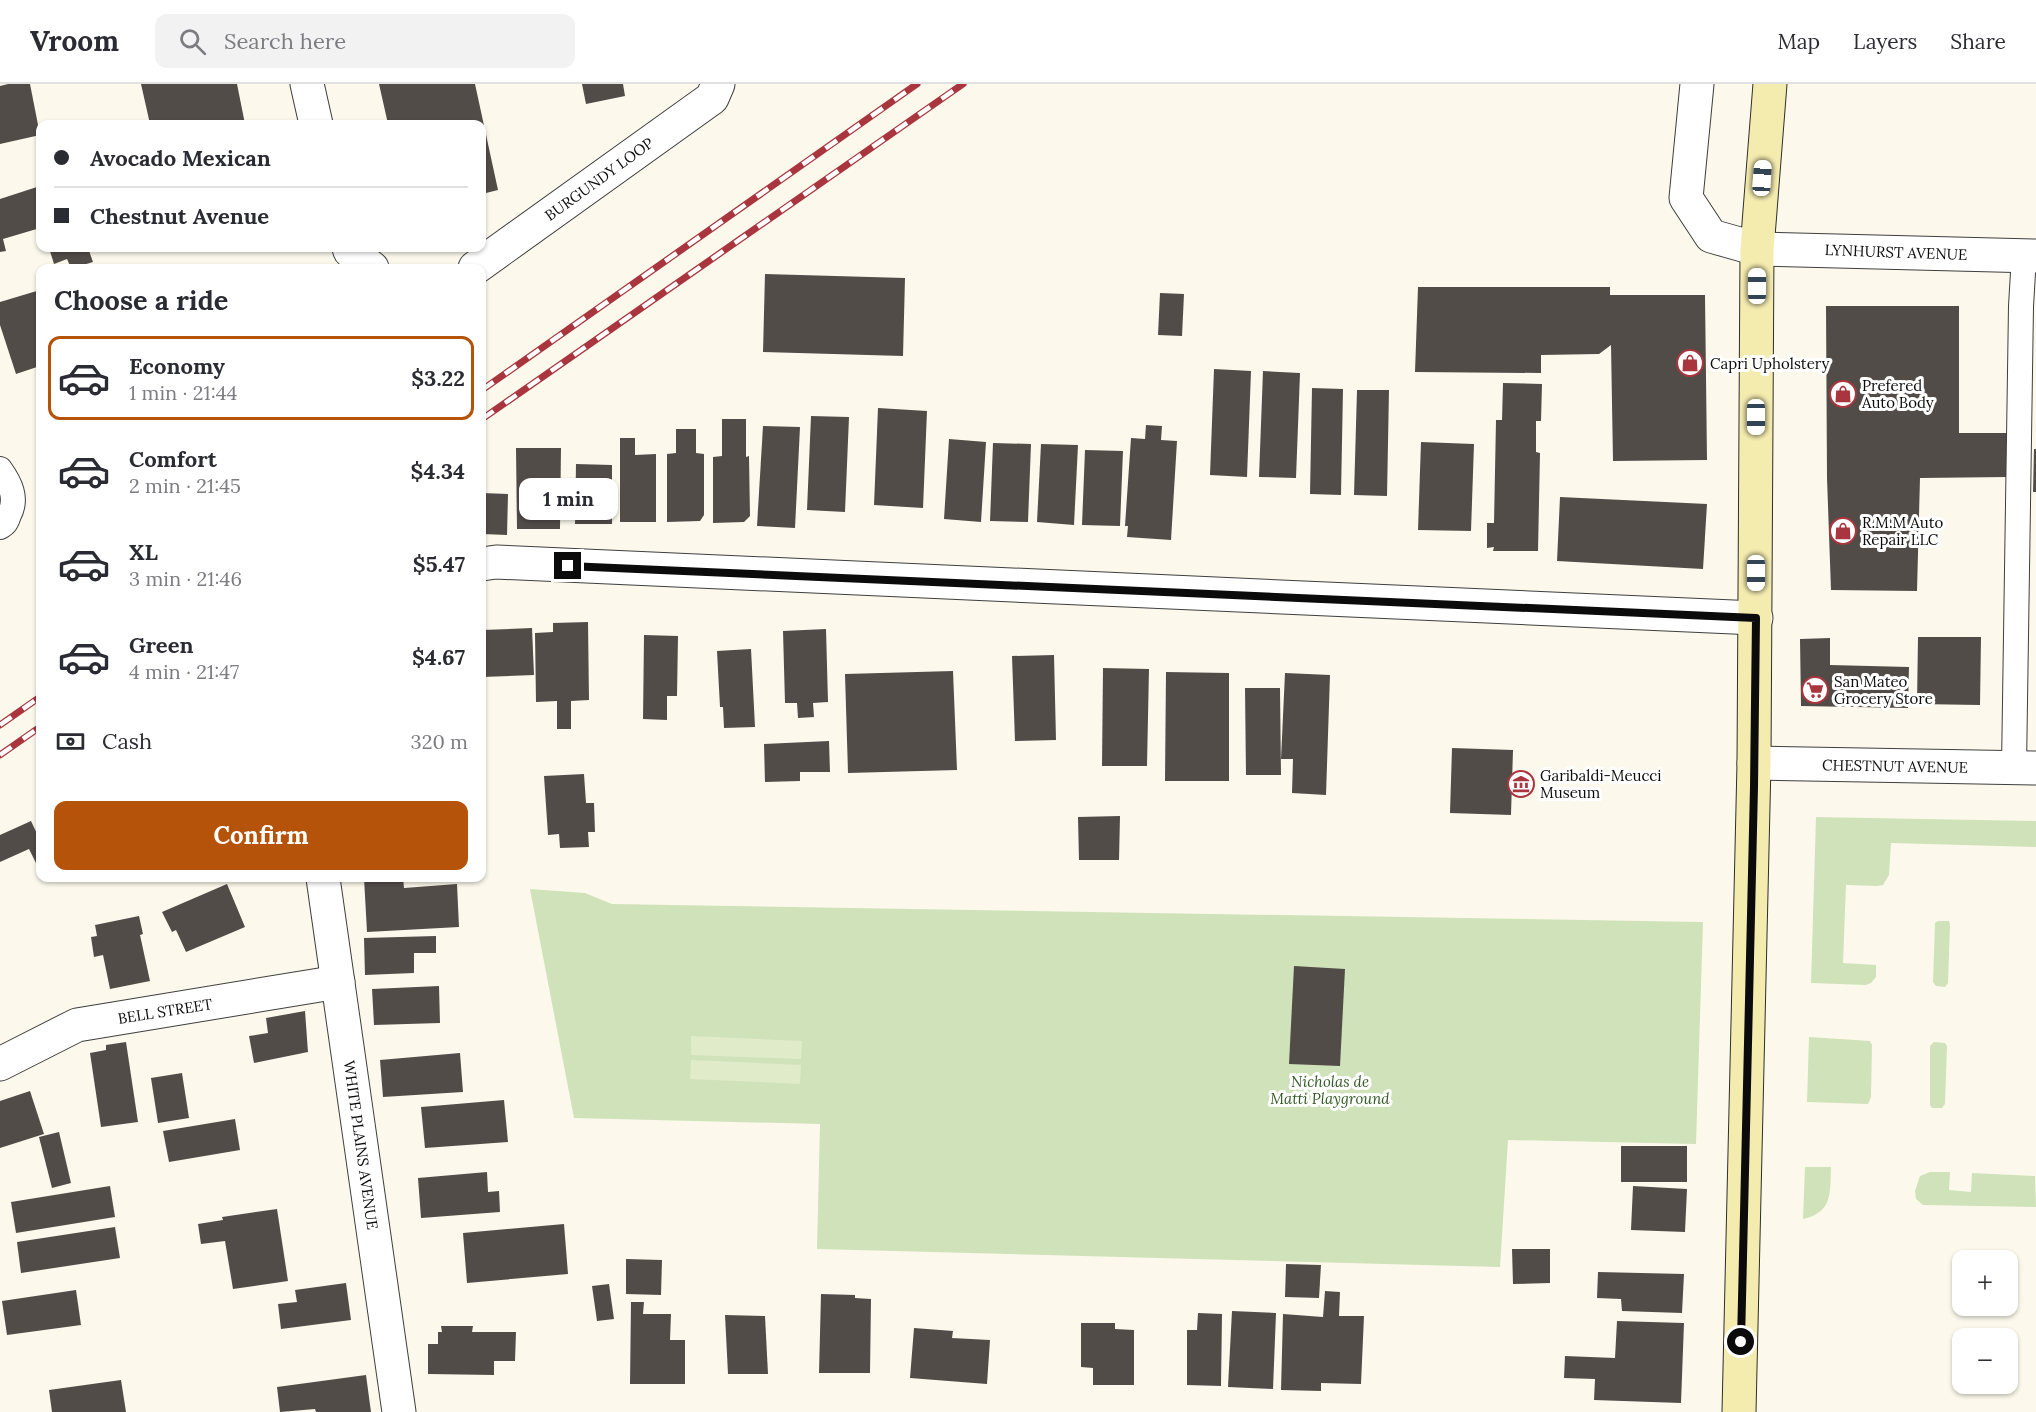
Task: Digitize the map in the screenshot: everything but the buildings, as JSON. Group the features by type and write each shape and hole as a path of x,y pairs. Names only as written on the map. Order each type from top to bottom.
{"street":[{"path":"307,84 315,120"},
{"name":"BURGUNDY LOOP","path":"481,264 712,98 718,84"},
{"name":"LYNHURST AVENUE","path":"1697,84 1686,198 1711,236 1756,249 2030,256"},
{"path":"1739,1412 1754,763 1756,249 1770,84"},
{"path":"351,252 367,264"},
{"path":"486,563 496,562 1756,618"},
{"name":"CHESTNUT AVENUE","path":"1754,763 2025,768"},
{"name":"WHITE PLAINS AVENUE","path":"324,882 399,1412"},
{"name":"BELL STREET","path":"0,1064 77,1025 338,982"}],"lane":[{"path":"2025,768 2021,306 2030,256"},
{"path":"0,468 10,484 14,497 12,510 5,524 0,526"}],"green space":[{"path":"1816,817 2036,821 2036,847 1891,843 1889,875 1883,885 1846,885 1843,963 1876,965 1876,977 1866,985 1811,983"},
{"name":"Nicholas de Matti Playground","path":"530,889 585,893 612,904 1703,922 1696,1144 1508,1140 1500,1267 817,1249 820,1124 574,1118"},
{"path":"1949,921 1950,925 1948,983 1945,987 1936,986 1933,982 1935,923"},
{"path":"691,1036 802,1041 801,1059 691,1055"},
{"path":"1809,1037 1870,1041 1872,1045 1871,1097 1868,1104 1807,1102"},
{"path":"1934,1042 1945,1043 1947,1046 1945,1104 1942,1108 1932,1108 1930,1105 1930,1046"},
{"path":"691,1060 801,1065 800,1084 690,1079"},
{"path":"1805,1167 1831,1167 1830,1193 1825,1207 1813,1216 1803,1219"},
{"path":"1930,1172 1950,1172 1949,1190 1971,1192 1972,1173 2035,1176 2036,1207 1923,1205 1916,1199 1915,1191 1920,1176"}],"railway":[{"path":"486,387 917,84"},
{"path":"486,416 963,84"},
{"path":"0,725 36,700"},
{"path":"0,755 36,730"}],"place":[{"name":"Capri Upholstery","path":"1690,363"},
{"name":"Prefered Auto Body","path":"1843,394"},
{"name":"R.M.M Auto Repair LLC","path":"1843,531"},
{"name":"San Mateo Grocery Store","path":"1815,690"},
{"name":"Garibaldi-Meucci Museum","path":"1521,784"}],"route":[{"path":"568,566 1756,618 1741,1342"}]}
